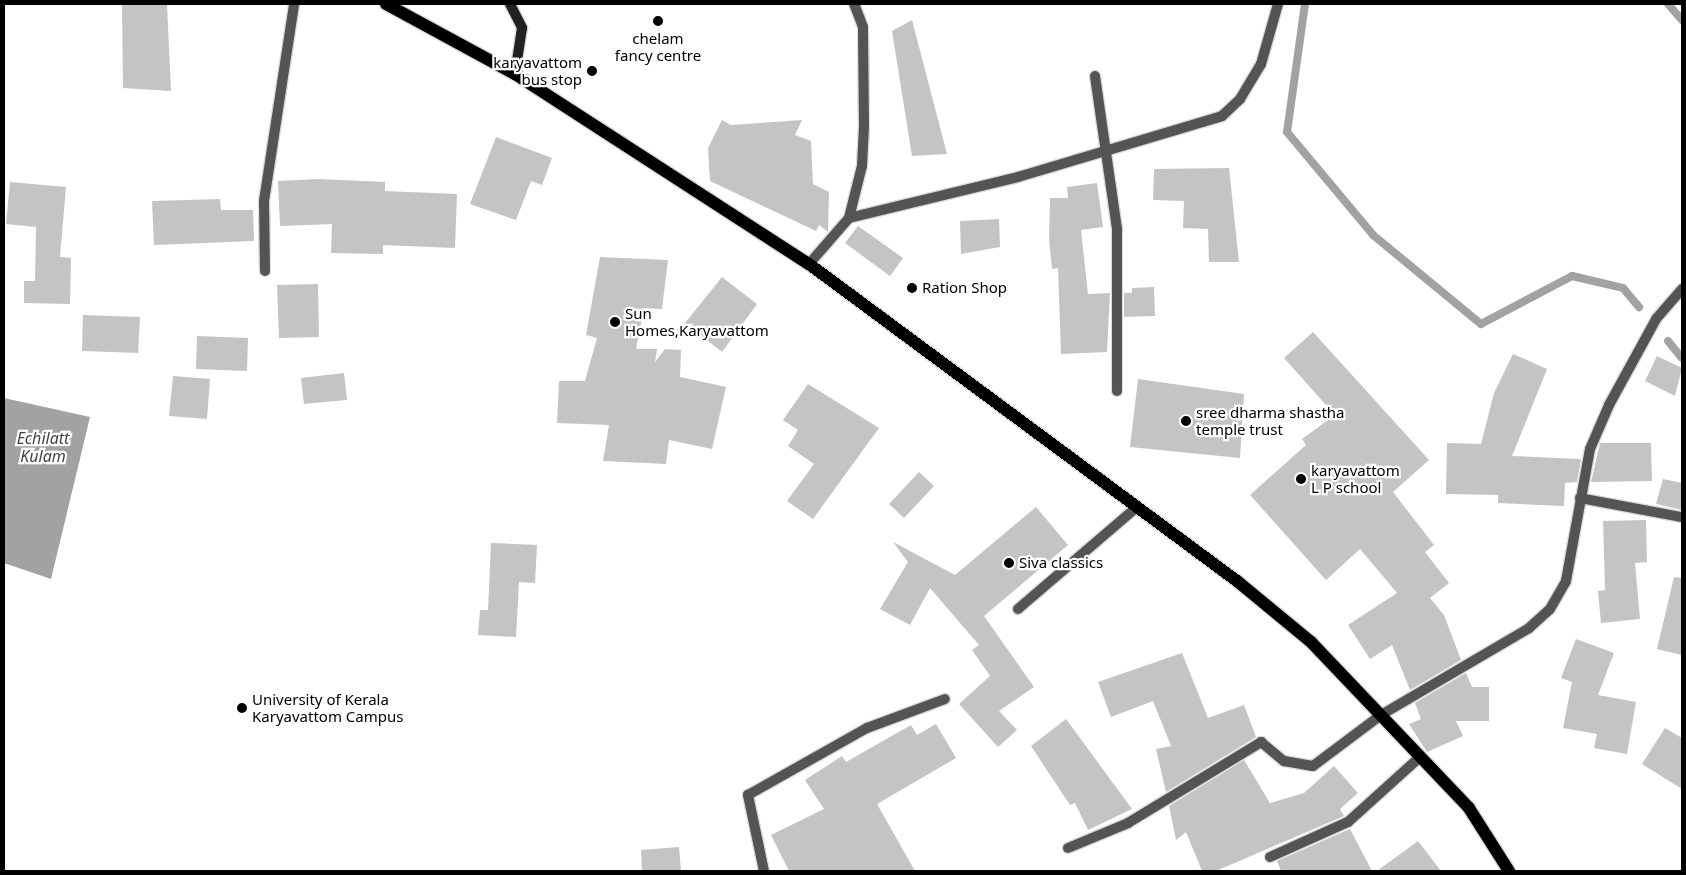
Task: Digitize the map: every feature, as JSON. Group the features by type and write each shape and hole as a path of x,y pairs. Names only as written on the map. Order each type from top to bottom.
{"main road":[{"path":"386,4 515,74 808,264 1137,507 1311,642 1470,808 1509,871"},
{"path":"510,4 522,28 515,74"}],"street":[{"path":"265,271 264,201 294,4"},
{"path":"808,264 849,218 862,166 864,126 863,27 854,4"},
{"path":"849,218 1109,150 1222,116 1240,99 1260,64 1278,4"},
{"path":"1095,76 1109,150 1117,229 1117,391"},
{"path":"1068,848 1128,823 1261,742 1284,761 1313,766 1381,715 1529,628 1550,609 1566,581 1590,450 1609,405 1656,319 1682,288"},
{"path":"1580,498 1682,517"},
{"path":"1018,609 1137,507"},
{"path":"764,871 748,795 866,728 945,699"},
{"path":"1270,857 1348,822 1420,757"}],"water":[{"name":"Echilatt Kulam","path":"4,398 90,417 51,579 4,563"}],"building":[{"path":"122,4 167,4 171,91 123,88"},
{"path":"912,20 947,154 912,156 892,31"},
{"path":"722,120 731,125 802,120 795,135 811,141 813,184 829,192 828,232 819,225 816,231 710,181 708,148"},
{"path":"496,137 552,158 542,185 531,181 516,220 470,204"},
{"path":"1229,168 1239,262 1209,262 1208,229 1183,228 1184,201 1153,200 1154,169"},
{"path":"318,179 385,182 385,191 457,194 455,248 383,245 383,254 331,253 332,224 280,226 278,181"},
{"path":"10,182 66,187 60,257 71,258 70,304 24,303 24,281 35,281 36,227 6,224"},
{"path":"1097,183 1103,227 1081,230 1088,294 1110,293 1107,352 1061,354 1058,268 1052,269 1049,239 1050,198 1068,198 1067,187"},
{"path":"220,199 221,210 253,210 254,241 154,245 152,201"},
{"path":"999,219 1000,247 961,254 960,221"},
{"path":"858,226 903,258 890,276 845,243"},
{"path":"600,257 668,260 662,309 644,308 636,349 657,349 655,362 665,349 681,350 680,377 726,387 712,449 669,440 666,464 603,461 609,425 557,423 559,381 585,381 597,338 586,335"},
{"path":"722,277 757,304 722,352 685,323"},
{"path":"318,284 319,337 279,338 277,285"},
{"path":"1154,287 1155,316 1124,317 1124,293 1132,293 1132,288"},
{"path":"83,315 140,317 138,353 82,351"},
{"path":"1313,332 1429,460 1393,492 1434,545 1425,552 1449,583 1430,598 1444,615 1461,660 1410,690 1392,645 1370,659 1348,625 1397,593 1360,549 1326,580 1250,495 1306,445 1302,439 1335,415 1284,358"},
{"path":"197,336 248,338 247,371 196,369"},
{"path":"1513,354 1547,369 1512,456 1581,459 1577,482 1565,483 1564,506 1498,503 1498,495 1446,494 1447,443 1481,444 1494,393"},
{"path":"1657,356 1682,368 1675,396 1645,381"},
{"path":"344,373 347,400 304,404 301,378"},
{"path":"173,376 210,379 207,419 169,416"},
{"path":"1138,379 1244,394 1240,458 1130,447"},
{"path":"808,384 879,428 813,519 787,501 814,464 788,446 798,430 783,420"},
{"path":"1600,443 1651,443 1652,481 1591,482"},
{"path":"919,472 934,486 904,518 889,504"},
{"path":"1663,479 1682,483 1682,510 1656,504"},
{"path":"1036,507 1068,545 984,616 1034,687 999,711 1017,730 998,747 959,704 990,676 972,650 979,645 930,588 910,625 880,609 908,562 893,542 955,575"},
{"path":"1646,520 1647,562 1635,563 1640,619 1601,623 1598,591 1605,590 1603,521"},
{"path":"491,543 537,545 535,583 519,582 516,637 478,635 480,610 488,610"},
{"path":"1674,577 1682,578 1682,655 1657,649"},
{"path":"1576,639 1614,653 1598,695 1636,702 1627,754 1594,748 1597,734 1563,728 1572,682 1561,678"},
{"path":"1182,653 1208,718 1244,705 1256,737 1166,792 1156,749 1171,746 1153,701 1111,717 1098,682"},
{"path":"1466,673 1472,687 1489,687 1489,721 1456,721 1463,736 1427,752 1409,724 1421,719 1415,703"},
{"path":"1066,719 1132,809 1088,830 1075,803 1070,805 1031,746"},
{"path":"936,724 956,758 877,804 915,871 789,871 771,835 824,809 805,780 842,756 846,762 911,725 917,735"},
{"path":"1665,728 1682,738 1682,789 1642,764"},
{"path":"1244,760 1270,803 1304,793 1334,766 1358,793 1340,809 1344,816 1216,871 1202,871 1186,832 1176,840 1169,806"},
{"path":"1350,829 1372,871 1281,871 1277,861"},
{"path":"1418,841 1441,871 1377,871"},
{"path":"679,847 681,871 642,871 641,850"}],"waterway":[{"path":"1305,4 1287,132 1373,235 1481,324 1572,276 1623,288 1639,307"},
{"path":"1668,4 1682,20"},
{"path":"1668,341 1682,358"}],"place":[{"name":"chelam fancy centre","path":"658,21"},
{"name":"karyavattom bus stop","path":"592,71"},
{"name":"Ration Shop","path":"912,288"},
{"name":"Sun Homes,Karyavattom","path":"615,322"},
{"name":"sree dharma shastha temple trust","path":"1186,421"},
{"name":"karyavattom L P school","path":"1301,479"},
{"name":"Siva classics","path":"1009,563"},
{"name":"University of Kerala Karyavattom Campus","path":"242,708"}]}
